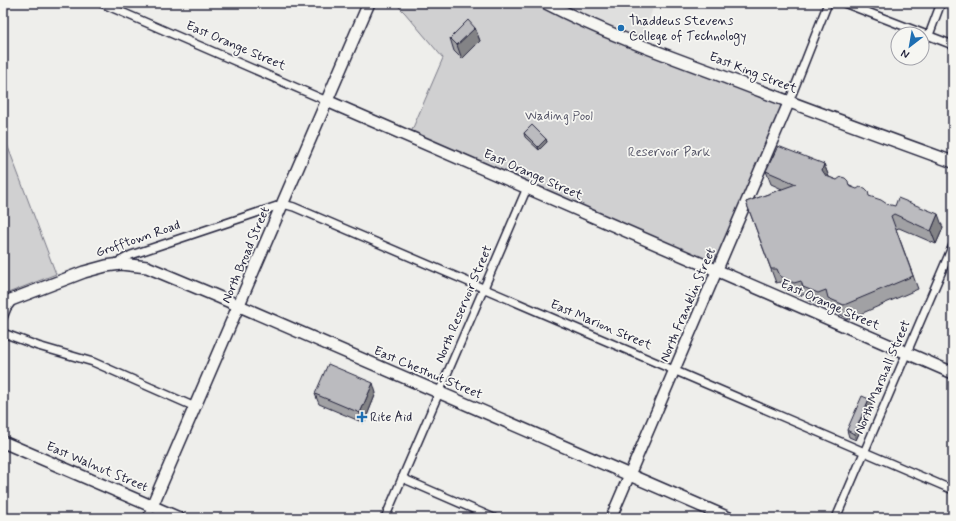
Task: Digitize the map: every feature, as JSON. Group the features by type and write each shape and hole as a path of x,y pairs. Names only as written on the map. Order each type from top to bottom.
{"main road":[{"name":"North Broad Street","path":"152,506 369,3"},
{"name":"East King Street","path":"546,3 611,34 789,102 953,162"},
{"name":"East Orange Street","path":"327,101 953,373"},
{"name":"North Franklin Street","path":"610,518 789,102"},
{"name":"Grofftown Road","path":"3,303 84,272 113,264"},
{"name":"East Chestnut Street","path":"113,264 129,264 147,267 729,518"},
{"name":"East Walnut Street","path":"3,442 179,518"}],"street":[{"name":"East Orange Street","path":"101,3 327,101"},
{"path":"789,102 828,3"},
{"path":"844,3 905,26"},
{"path":"930,32 941,3"},
{"path":"930,35 953,45"},
{"name":"North Reservoir Street","path":"385,518 527,188"},
{"name":"Grofftown Road","path":"113,264 131,255 283,204"},
{"name":"East Marion Street","path":"283,204 298,208 953,490"},
{"name":"North Marshall Street","path":"836,518 907,353 951,256 953,245"},
{"path":"3,318 7,308 16,297"},
{"path":"3,333 38,346 93,362 195,407"},
{"path":"402,478 494,518"},
{"name":"North Broad Street","path":"147,518 152,506"}],"shaded area":[{"name":"Thaddeus Stevens College of Technology","path":"546,3 655,3 639,45"}],"green space":[{"name":"Reservoir Park","path":"395,3 546,3 789,102 717,271 409,137 443,58"},
{"path":"3,134 56,274 3,295"}],"building":[{"path":"468,20 475,28 457,45 450,38"},
{"path":"532,125 546,139 538,147 524,133"},
{"path":"778,146 824,164 822,170 826,176 837,180 841,177 845,178 848,181 849,186 857,189 860,187 865,188 868,191 869,196 881,200 887,204 895,206 898,198 938,214 931,231 894,214 891,216 913,276 844,305 828,298 826,290 818,293 803,287 801,281 794,283 780,276 777,269 771,269 746,202 796,184 766,171"},
{"name":"Rite Aid","path":"328,364 373,383 360,413 315,394"},
{"path":"862,396 869,399 854,434 847,430"}],"place":[{"name":"Thaddeus Stevens College of Technology","path":"621,28"},
{"name":"Rite Aid","path":"362,417"}],"park label":[{"name":"Wading Pool","path":"559,116"}]}
